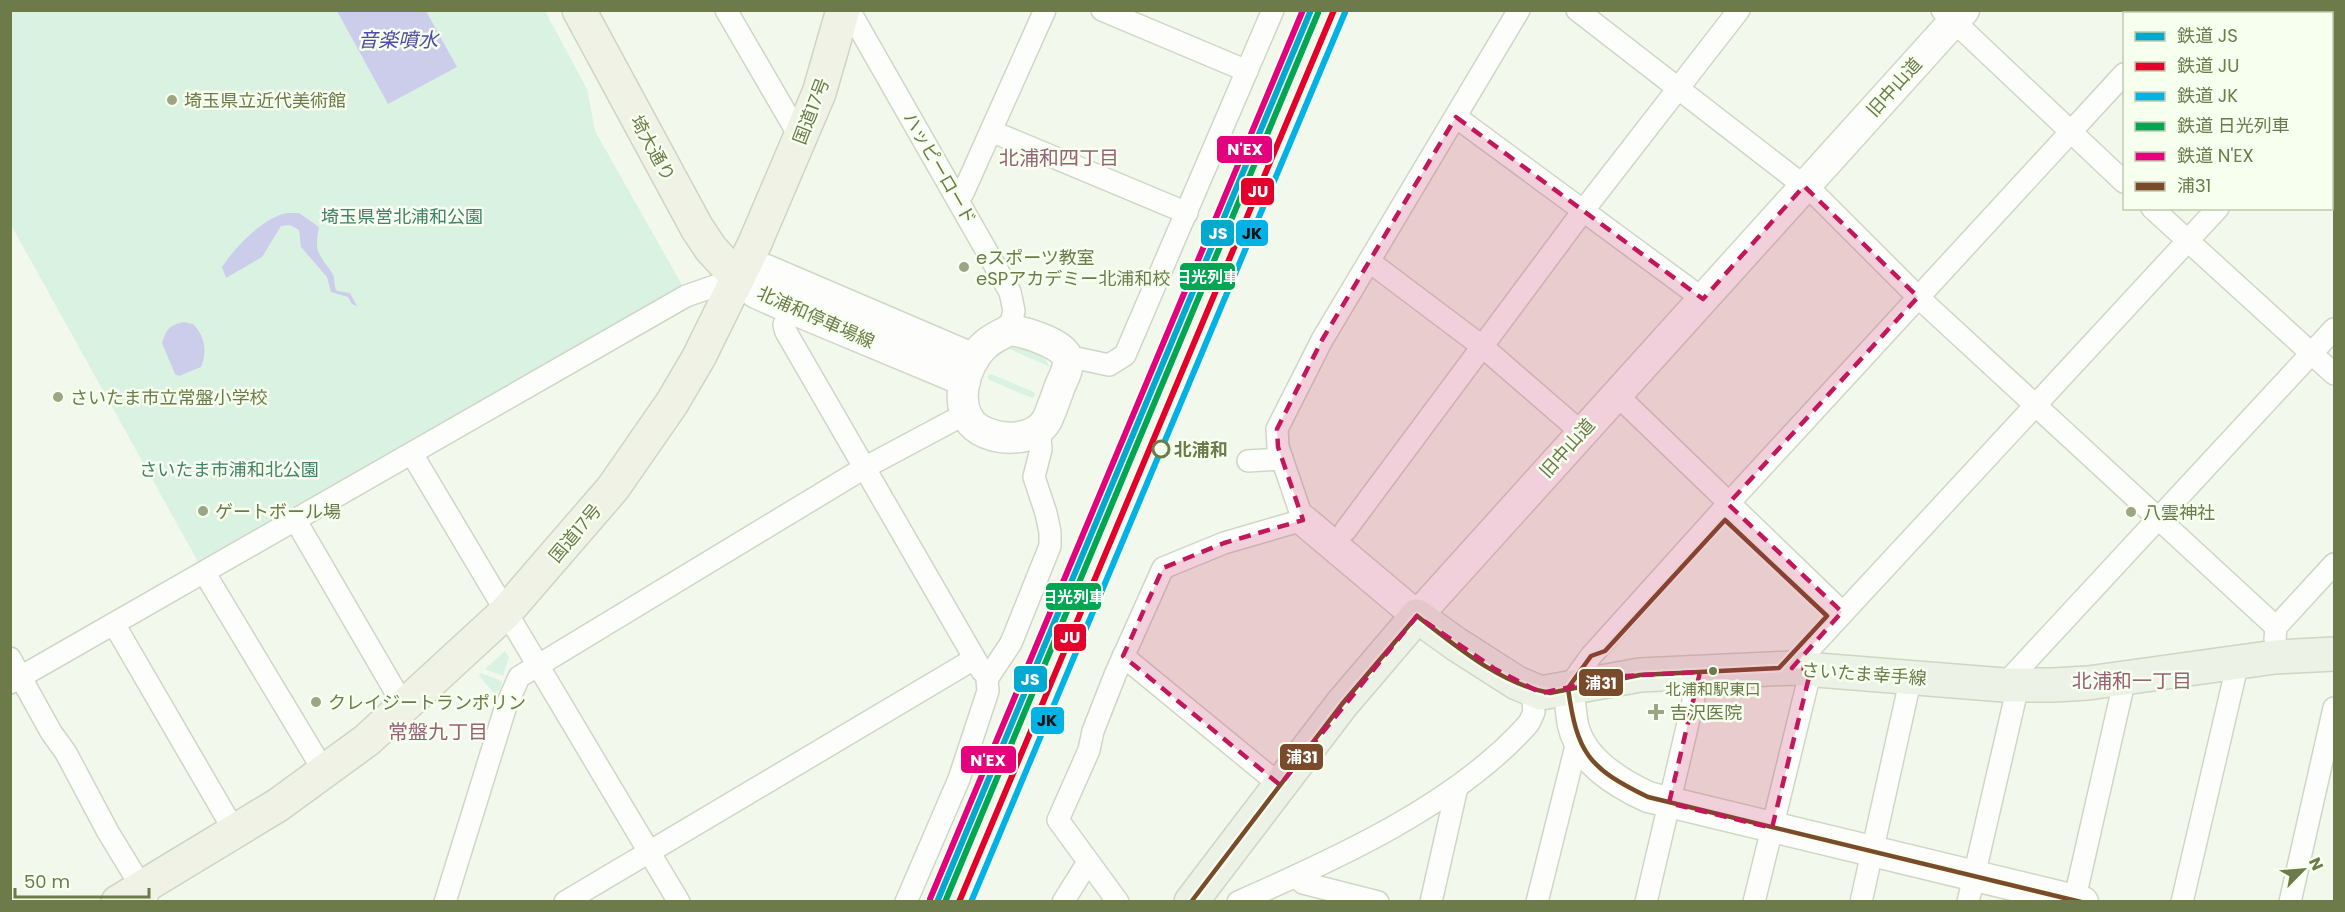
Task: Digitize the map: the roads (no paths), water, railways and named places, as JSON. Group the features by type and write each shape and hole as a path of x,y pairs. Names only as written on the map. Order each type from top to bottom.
{"highway":[{"name":"埼大通り","path":"579,10 697,228 711,249 738,278"},
{"name":"国道17号","path":"137,897 325,773 405,708 506,613 613,488 644,445 699,357 738,278 801,139 819,93 843,10"}],"main road":[{"name":"旧中山道","path":"1191,902 1361,679 1804,186 1953,14"},
{"name":"北浦和停車場線","path":"738,278 766,270 970,370"},
{"name":"北浦和停車場線","path":"738,278 756,293 790,308 970,370"},
{"path":"1009,330 1021,331 1060,348 1067,356 1068,368 1046,422 1027,435 1004,438 980,430 967,413 963,393 970,370 984,345 1009,330"},
{"path":"1303,520 1417,616 1456,644 1532,691"},
{"name":"さいたま幸手線","path":"1532,691 1550,693 1624,676 1802,668 2011,685 2125,678 2238,662 2275,642 2334,654"},
{"path":"1568,688 1574,727 1592,761 1631,789 1669,803 1872,852 1971,889 2077,901"}],"street":[{"path":"726,10 801,139"},
{"name":"ハッピーロード","path":"849,10 1010,292 1014,311 1009,330"},
{"path":"957,196 963,193 1045,10"},
{"path":"1102,10 1247,71"},
{"path":"1067,356 1109,365 1125,355 1273,10"},
{"path":"1118,902 1058,820 1089,750 1093,731 1123,656 1163,568 1224,543 1303,520 1282,459 1276,437 1277,429 1310,361 1519,10"},
{"path":"1577,10 1817,196 1917,297 2157,518 2275,642 2334,564"},
{"path":"1345,531 1583,211 1738,10"},
{"path":"1953,14 2123,181"},
{"path":"1568,688 1591,656 1728,504 2123,75"},
{"path":"1456,117 1703,299"},
{"path":"991,131 1187,213"},
{"path":"2154,210 2334,374"},
{"path":"1754,902 1772,828 1802,668 1842,612 2216,210"},
{"path":"1370,262 1483,346 1581,432"},
{"path":"16,680 686,296 738,278"},
{"path":"790,308 784,325 786,332 987,680 988,691 959,779 906,902"},
{"path":"1971,889 2011,685 2157,518 2334,329"},
{"path":"1616,394 1842,612"},
{"path":"445,902 505,709 519,677 864,468 967,413"},
{"path":"987,680 1011,643 1050,546 1046,513 1034,477 1041,449 1039,428"},
{"path":"412,454 679,902"},
{"path":"1248,461 1282,459"},
{"path":"296,521 405,708"},
{"path":"204,572 325,773"},
{"path":"114,624 235,832"},
{"path":"1123,656 1280,784"},
{"path":"10,658 16,680 88,791 137,897"},
{"path":"565,902 974,659"},
{"path":"2182,902 2238,662"},
{"path":"1646,902 1700,672"},
{"path":"1861,902 1911,677"},
{"path":"2077,901 2125,678"},
{"path":"1238,902 1296,876 1401,822 1457,787 1529,723 1534,712 1532,691"},
{"path":"2290,902 2334,708"},
{"path":"1537,902 1578,738"},
{"path":"1431,902 1457,787"},
{"path":"1063,902 1088,862"},
{"path":"1296,876 1303,883 1378,902"}],"water":[{"name":"音楽噴水","path":"337,11 426,11 457,67 388,104"},
{"path":"287,213 299,213 319,227 318,252 333,275 337,291 350,293 357,306 352,304 348,297 331,292 327,277 301,247 299,230 290,225 281,226 262,257 226,278 222,267 242,242 269,220"},
{"path":"184,322 193,324 200,333 204,344 204,355 201,367 179,376 175,374 162,343 169,328"}],"rail line":[{"name":"N'EX","path":"930,899 1303,10"},
{"name":"JS","path":"937,902 1311,10"},
{"name":"JU","path":"959,902 1334,10"},
{"name":"JK","path":"971,902 1346,10"},
{"name":"日光列車","path":"945,902 1318,13"}],"place":[{"name":"埼玉県立近代美術館","path":"172,100"},
{"name":"eスポーツ教室 eSPアカデミー北浦和校","path":"964,267"},
{"name":"さいたま市立常盤小学校","path":"58,397"},
{"name":"北浦和","path":"1161,449"},
{"name":"ゲートボール場","path":"203,511"},
{"name":"八雲神社","path":"2131,512"},
{"name":"北浦和駅東口","path":"1713,671"},
{"name":"クレイジートランポリン","path":"316,702"},
{"name":"吉沢医院","path":"1656,712"}],"district":[{"name":"北浦和四丁目","path":"1059,158"},
{"name":"北浦和一丁目","path":"2132,681"},
{"name":"常盤九丁目","path":"438,732"}],"park label":[{"name":"埼玉県営北浦和公園","path":"402,216"},
{"name":"さいたま市浦和北公園","path":"229,469"}]}
